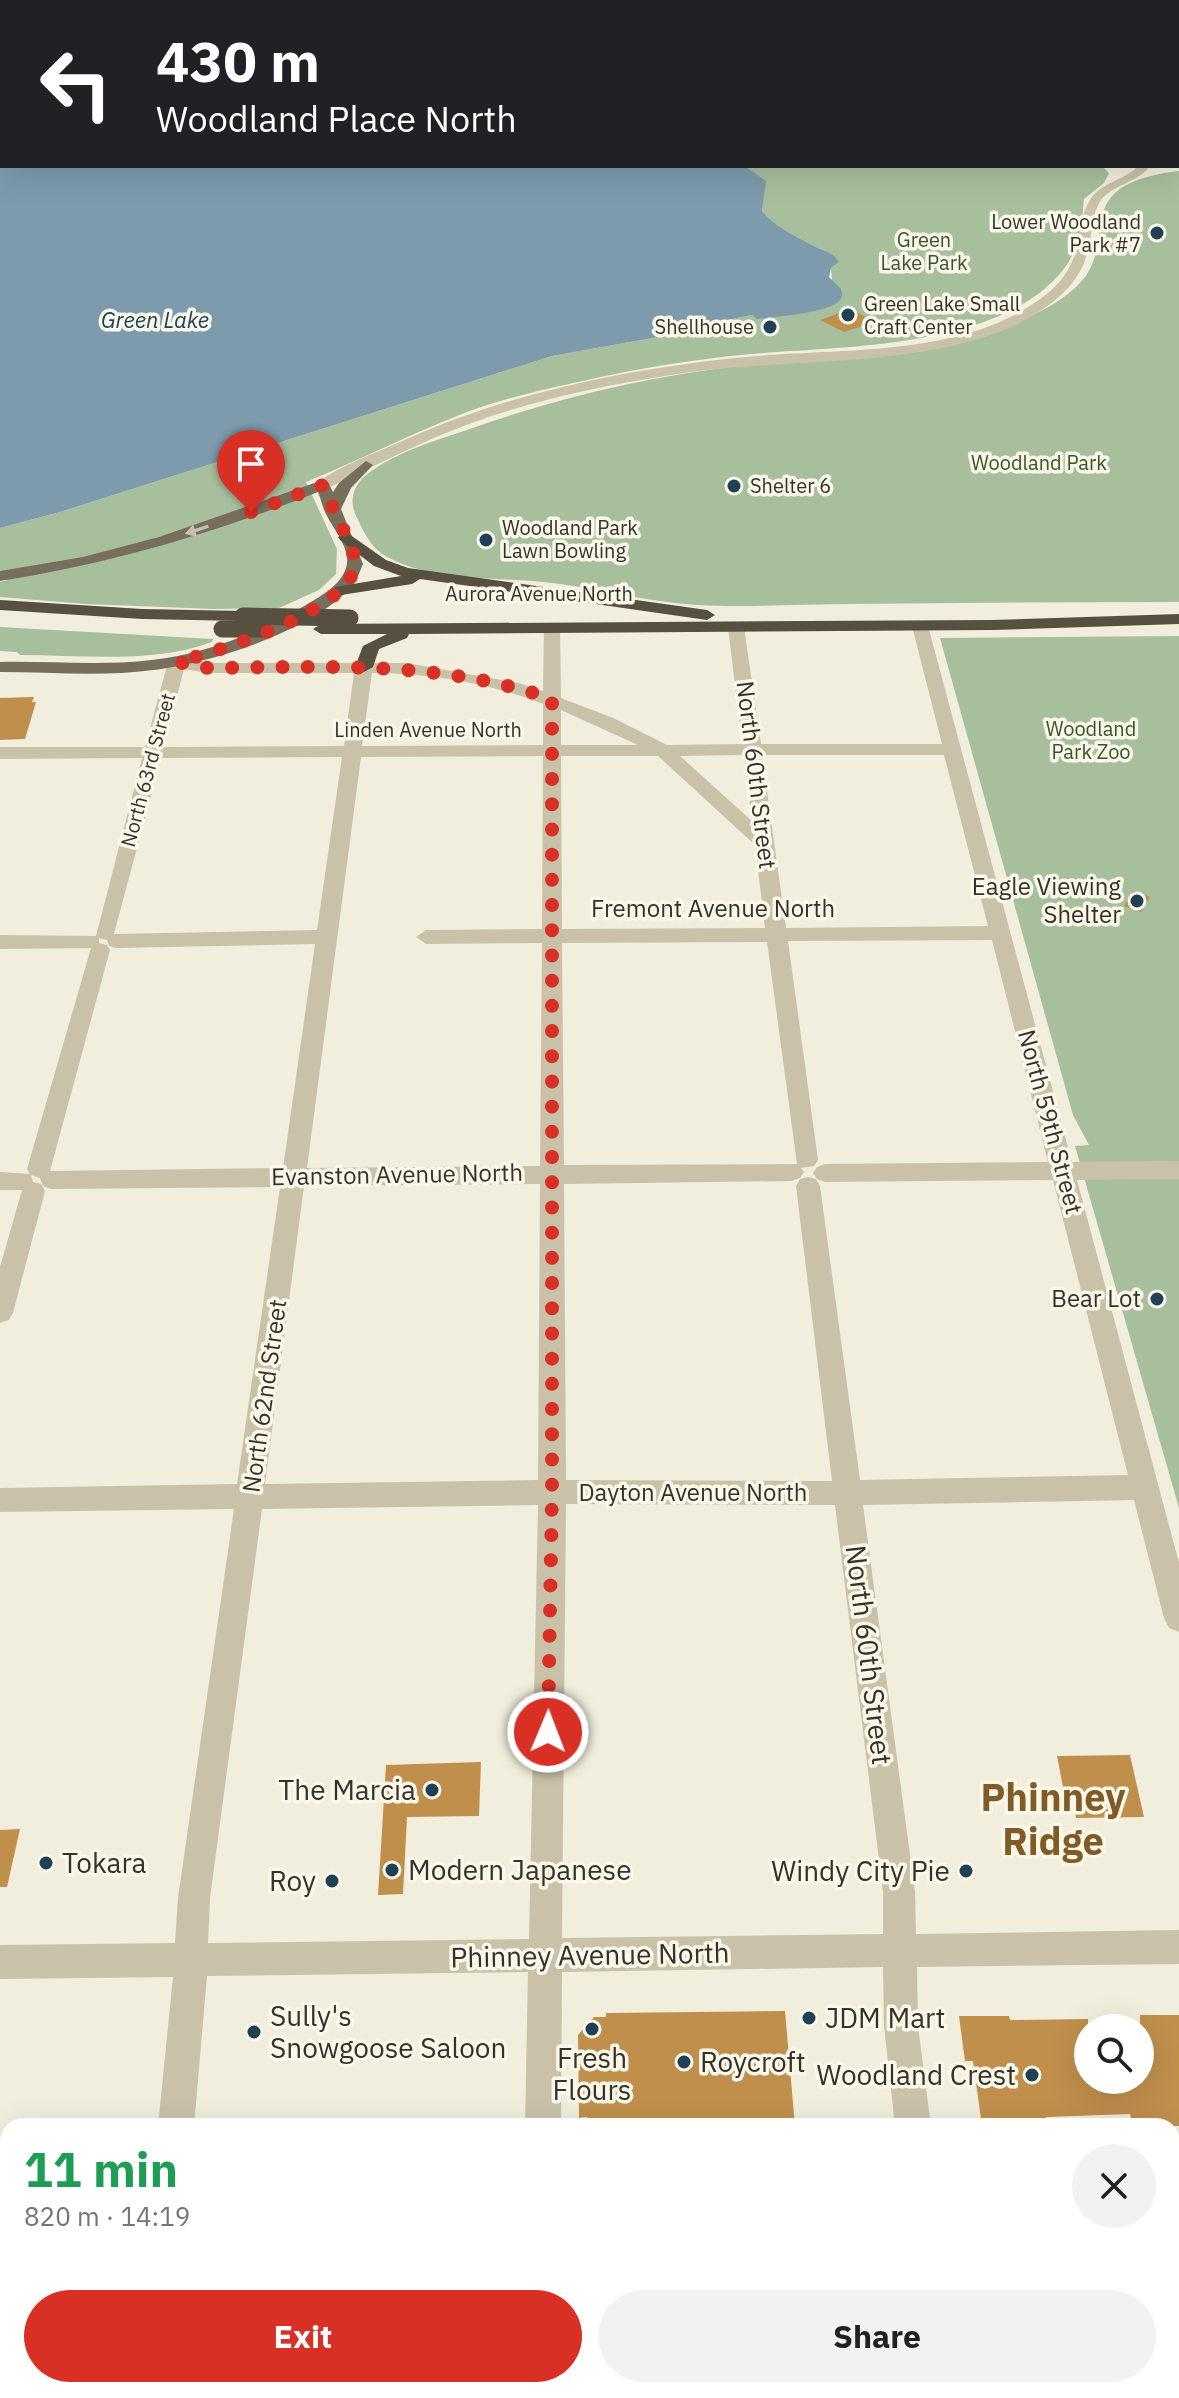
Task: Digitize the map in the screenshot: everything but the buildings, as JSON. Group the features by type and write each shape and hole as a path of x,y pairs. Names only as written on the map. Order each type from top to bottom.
{"highway":[{"path":"346,537 387,566 430,578 710,615"},
{"path":"341,590 383,581 430,578"},
{"name":"Aurora Avenue North","path":"0,605 87,612 350,618 994,614 1078,620"},
{"name":"Aurora Avenue North","path":"0,618 222,629 423,630 920,626 1179,619"},
{"path":"364,667 372,646 386,639 423,630"}],"main road":[{"path":"332,512 344,486 366,465"},
{"path":"0,576 107,556 266,508 323,485 355,564 341,590"},
{"name":"North 63rd Street","path":"177,662 218,651 315,608 341,590"},
{"path":"0,667 152,666 177,662"}],"street":[{"path":"323,485 406,445 481,415 575,389 725,363 898,349 996,326 1034,308 1069,281 1085,247 1095,200 1113,185 1143,168"},
{"name":"North 59th Street","path":"920,626 1179,1618"},
{"name":"North 60th Street","path":"736,627 899,1892 901,2026 912,2118"},
{"path":"543,2118 552,1492 552,629"},
{"path":"177,662 208,668 407,668 474,677 552,699 663,750 765,844"},
{"name":"North 63rd Street","path":"0,1313 29,1180 103,941 177,662"},
{"name":"North 62nd Street","path":"177,2118 188,2021 194,1898 364,667"},
{"name":"Linden Avenue North","path":"0,753 952,749"},
{"name":"Fremont Avenue North","path":"426,937 1000,933"},
{"path":"0,942 327,937"},
{"name":"Evanston Avenue North","path":"29,1180 1179,1170"},
{"name":"Dayton Avenue North","path":"0,1500 552,1492 849,1493 1145,1487"},
{"name":"Phinney Avenue North","path":"0,1962 1179,1947"}],"green space":[{"name":"Green Lake Park","path":"748,168 1104,168 1109,173 1104,183 1084,199 1078,240 1068,263 1042,291 1007,312 967,327 923,338 686,362 536,392 467,412 306,482 337,549 336,574 319,590 279,608 86,604 0,597 0,582 8,580 0,577 0,528 60,512 552,356 692,331 708,327 706,324 752,315 756,319 806,312 832,280 831,268 839,262 830,253 779,226 762,211 765,181"},
{"name":"Woodland Park","path":"1179,171 1179,602 696,605 562,584 427,571 391,559 379,551 357,518 353,505 356,487 381,465 432,442 537,407 606,389 710,370 910,349 991,330 1027,317 1061,299 1076,287 1089,270 1108,202 1120,189 1143,178"},
{"path":"0,627 213,639 189,649 141,656 20,655 0,651"},
{"name":"Woodland Park Zoo","path":"1179,636 1179,1508 1075,1146 1089,1145 1073,1115 940,638"}],"water":[{"name":"Green Lake","path":"0,168 748,168 766,181 762,211 779,226 830,253 839,262 831,268 829,277 841,289 842,296 824,309 756,319 752,315 707,324 709,327 692,331 552,356 60,512 0,528"}],"place":[{"name":"Lower Woodland Park #7","path":"1157,233"},
{"name":"Green Lake Small Craft Center","path":"848,315"},
{"name":"Shellhouse","path":"770,327"},
{"name":"Shelter 6","path":"734,486"},
{"name":"Woodland Park Lawn Bowling","path":"486,540"},
{"name":"Eagle Viewing Shelter","path":"1137,901"},
{"name":"Bear Lot","path":"1157,1299"},
{"name":"The Marcia","path":"432,1790"},
{"name":"Tokara","path":"46,1863"},
{"name":"Modern Japanese","path":"392,1870"},
{"name":"Windy City Pie","path":"966,1871"},
{"name":"Roy","path":"332,1881"},
{"name":"JDM Mart","path":"809,2018"},
{"name":"Fresh Flours","path":"592,2029"},
{"name":"Sully's Snowgoose Saloon","path":"254,2032"},
{"name":"Roycroft","path":"684,2062"},
{"name":"Woodland Crest","path":"1032,2075"}],"district":[{"name":"Phinney Ridge","path":"1053,1820"}],"route":[{"path":"251,512 323,485 332,512 352,548 355,564 350,578 341,590 315,608 218,651 177,662 208,668 407,668 474,677 552,699 552,1492 548,1732"}]}
